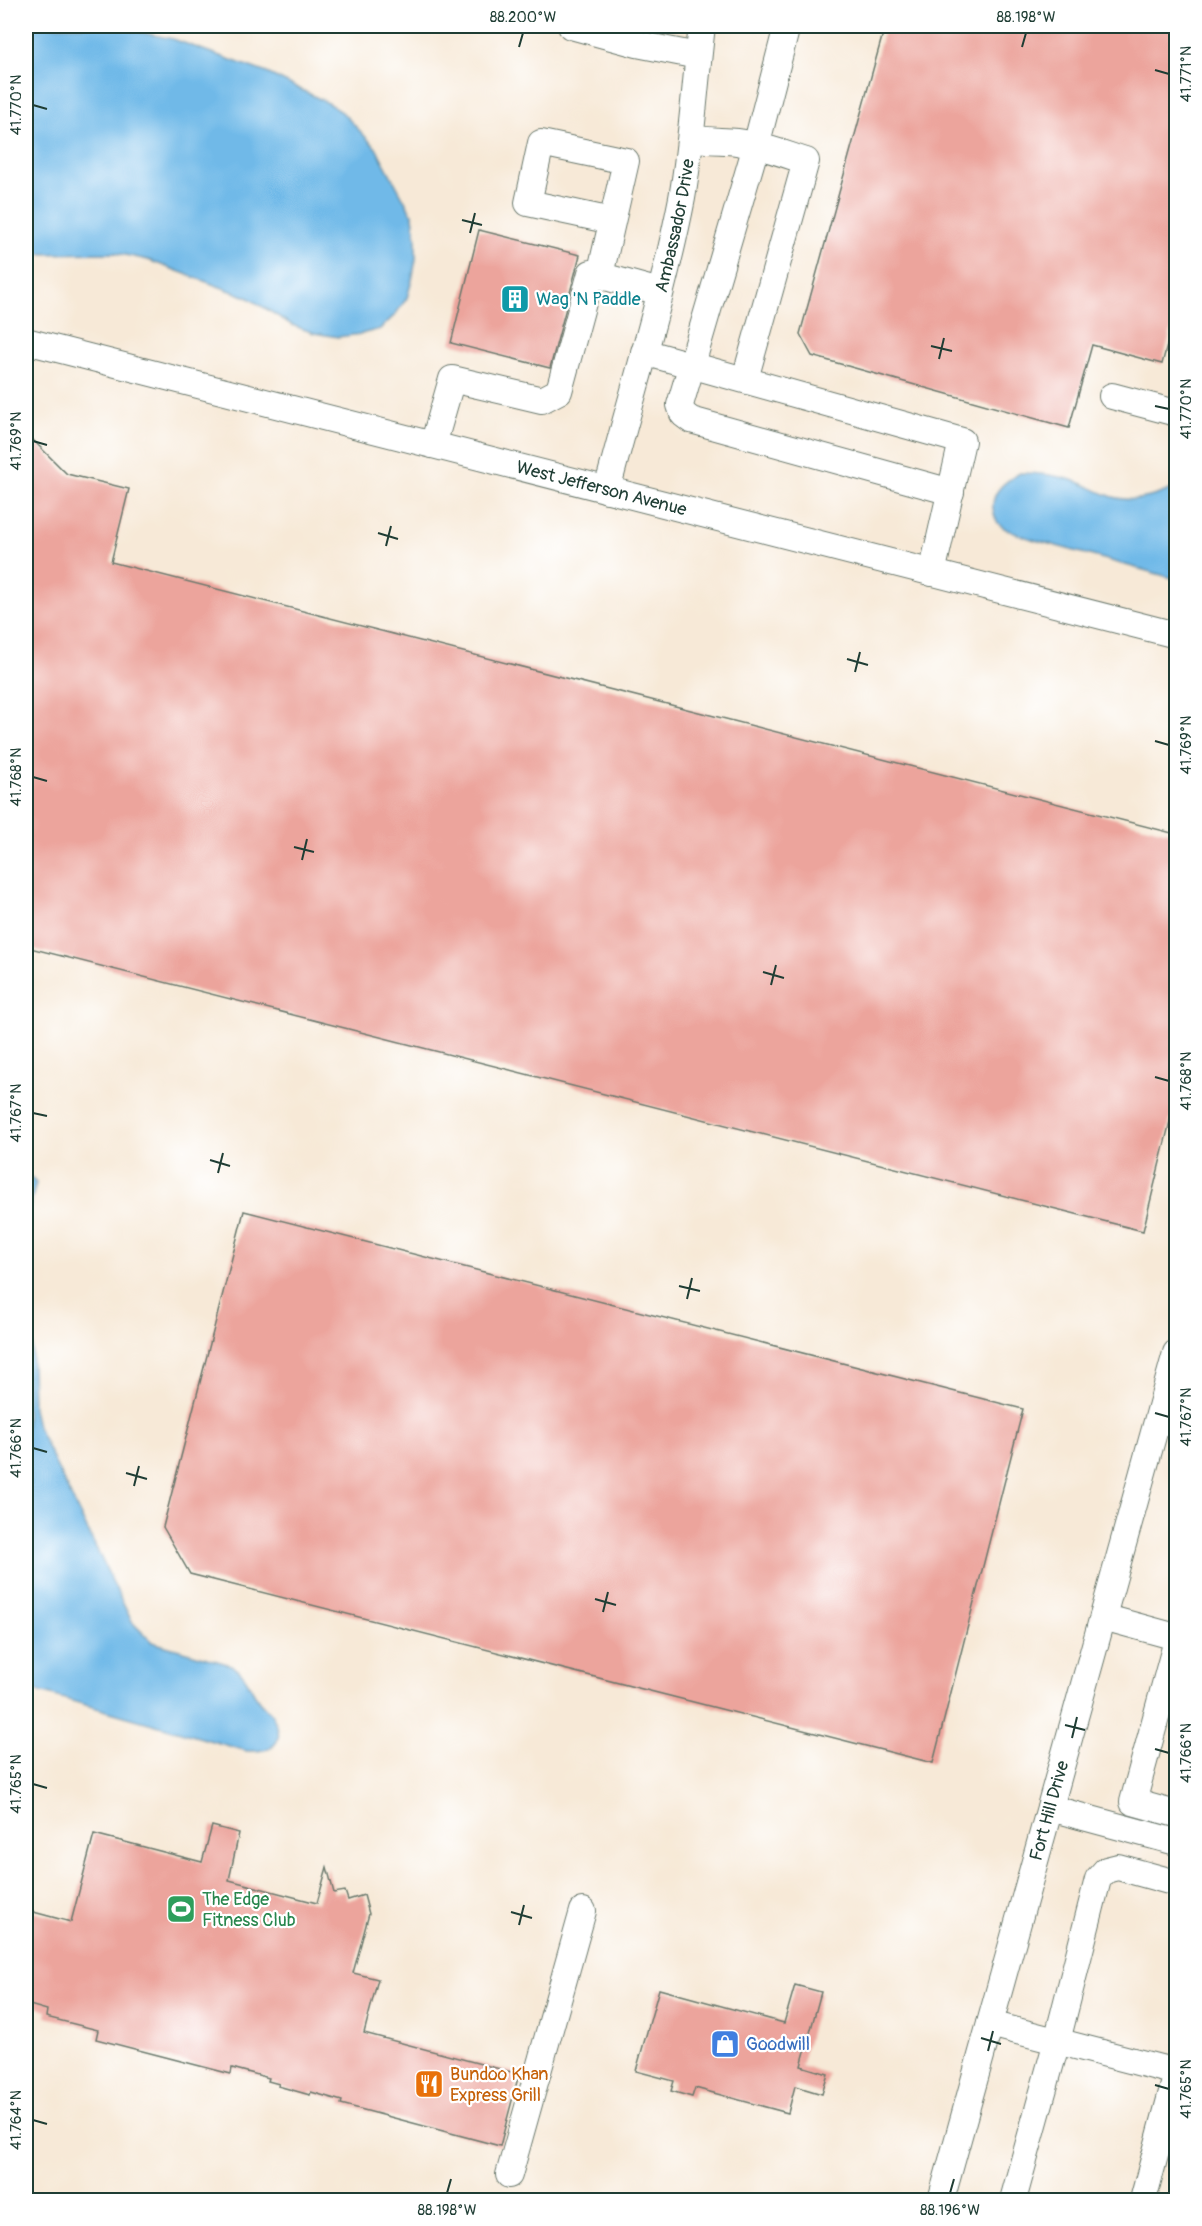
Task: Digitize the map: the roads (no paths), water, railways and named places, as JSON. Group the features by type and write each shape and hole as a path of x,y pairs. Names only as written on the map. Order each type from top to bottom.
{"street":[{"path":"571,26 637,44 698,56"},
{"name":"Ambassador Drive","path":"607,490 660,292 682,198 691,137 702,26"},
{"path":"787,26 756,146 680,405 682,414 690,420 951,492"},
{"path":"691,137 704,141 735,142 756,146 806,161 745,380"},
{"path":"600,275 612,221"},
{"path":"433,446 452,378 542,400 559,391 591,273 660,292"},
{"name":"West Jefferson Avenue","path":"26,341 1176,635"},
{"path":"644,352 962,441 932,573"},
{"path":"1112,396 1176,413"},
{"name":"Fort Hill Drive","path":"941,2200 1103,1617 1170,1404 1176,1353"},
{"path":"1103,1617 1176,1637"},
{"path":"1176,1644 1133,1802 1176,1814"},
{"path":"1050,1808 1176,1842"},
{"path":"1013,2200 1057,2042 1098,1879 1106,1869 1118,1867 1176,1883"},
{"path":"509,2175 583,1911"},
{"path":"990,2024 1176,2074 1143,2200"}],"water":[{"path":"26,26 111,26 173,39 267,73 342,112 376,148 413,216 416,259 407,298 395,315 380,329 338,337 314,333 292,325 247,297 148,260 116,253 26,254"},
{"path":"1020,473 1061,477 1114,497 1132,500 1150,497 1176,487 1176,579 1035,540 1004,528 997,522 994,515 993,502 997,491"},
{"path":"26,1173 36,1183 29,1210 33,1409 37,1426 132,1622 152,1642 231,1665 241,1673 259,1701 273,1716 278,1728 277,1741 269,1748 247,1751 26,1688"}],"place":[{"name":"Wag 'N Paddle","path":"515,299"},
{"name":"The Edge Fitness Club","path":"181,1909"},
{"name":"Goodwill","path":"725,2044"},
{"name":"Bundoo Khan Express Grill","path":"429,2084"}]}
